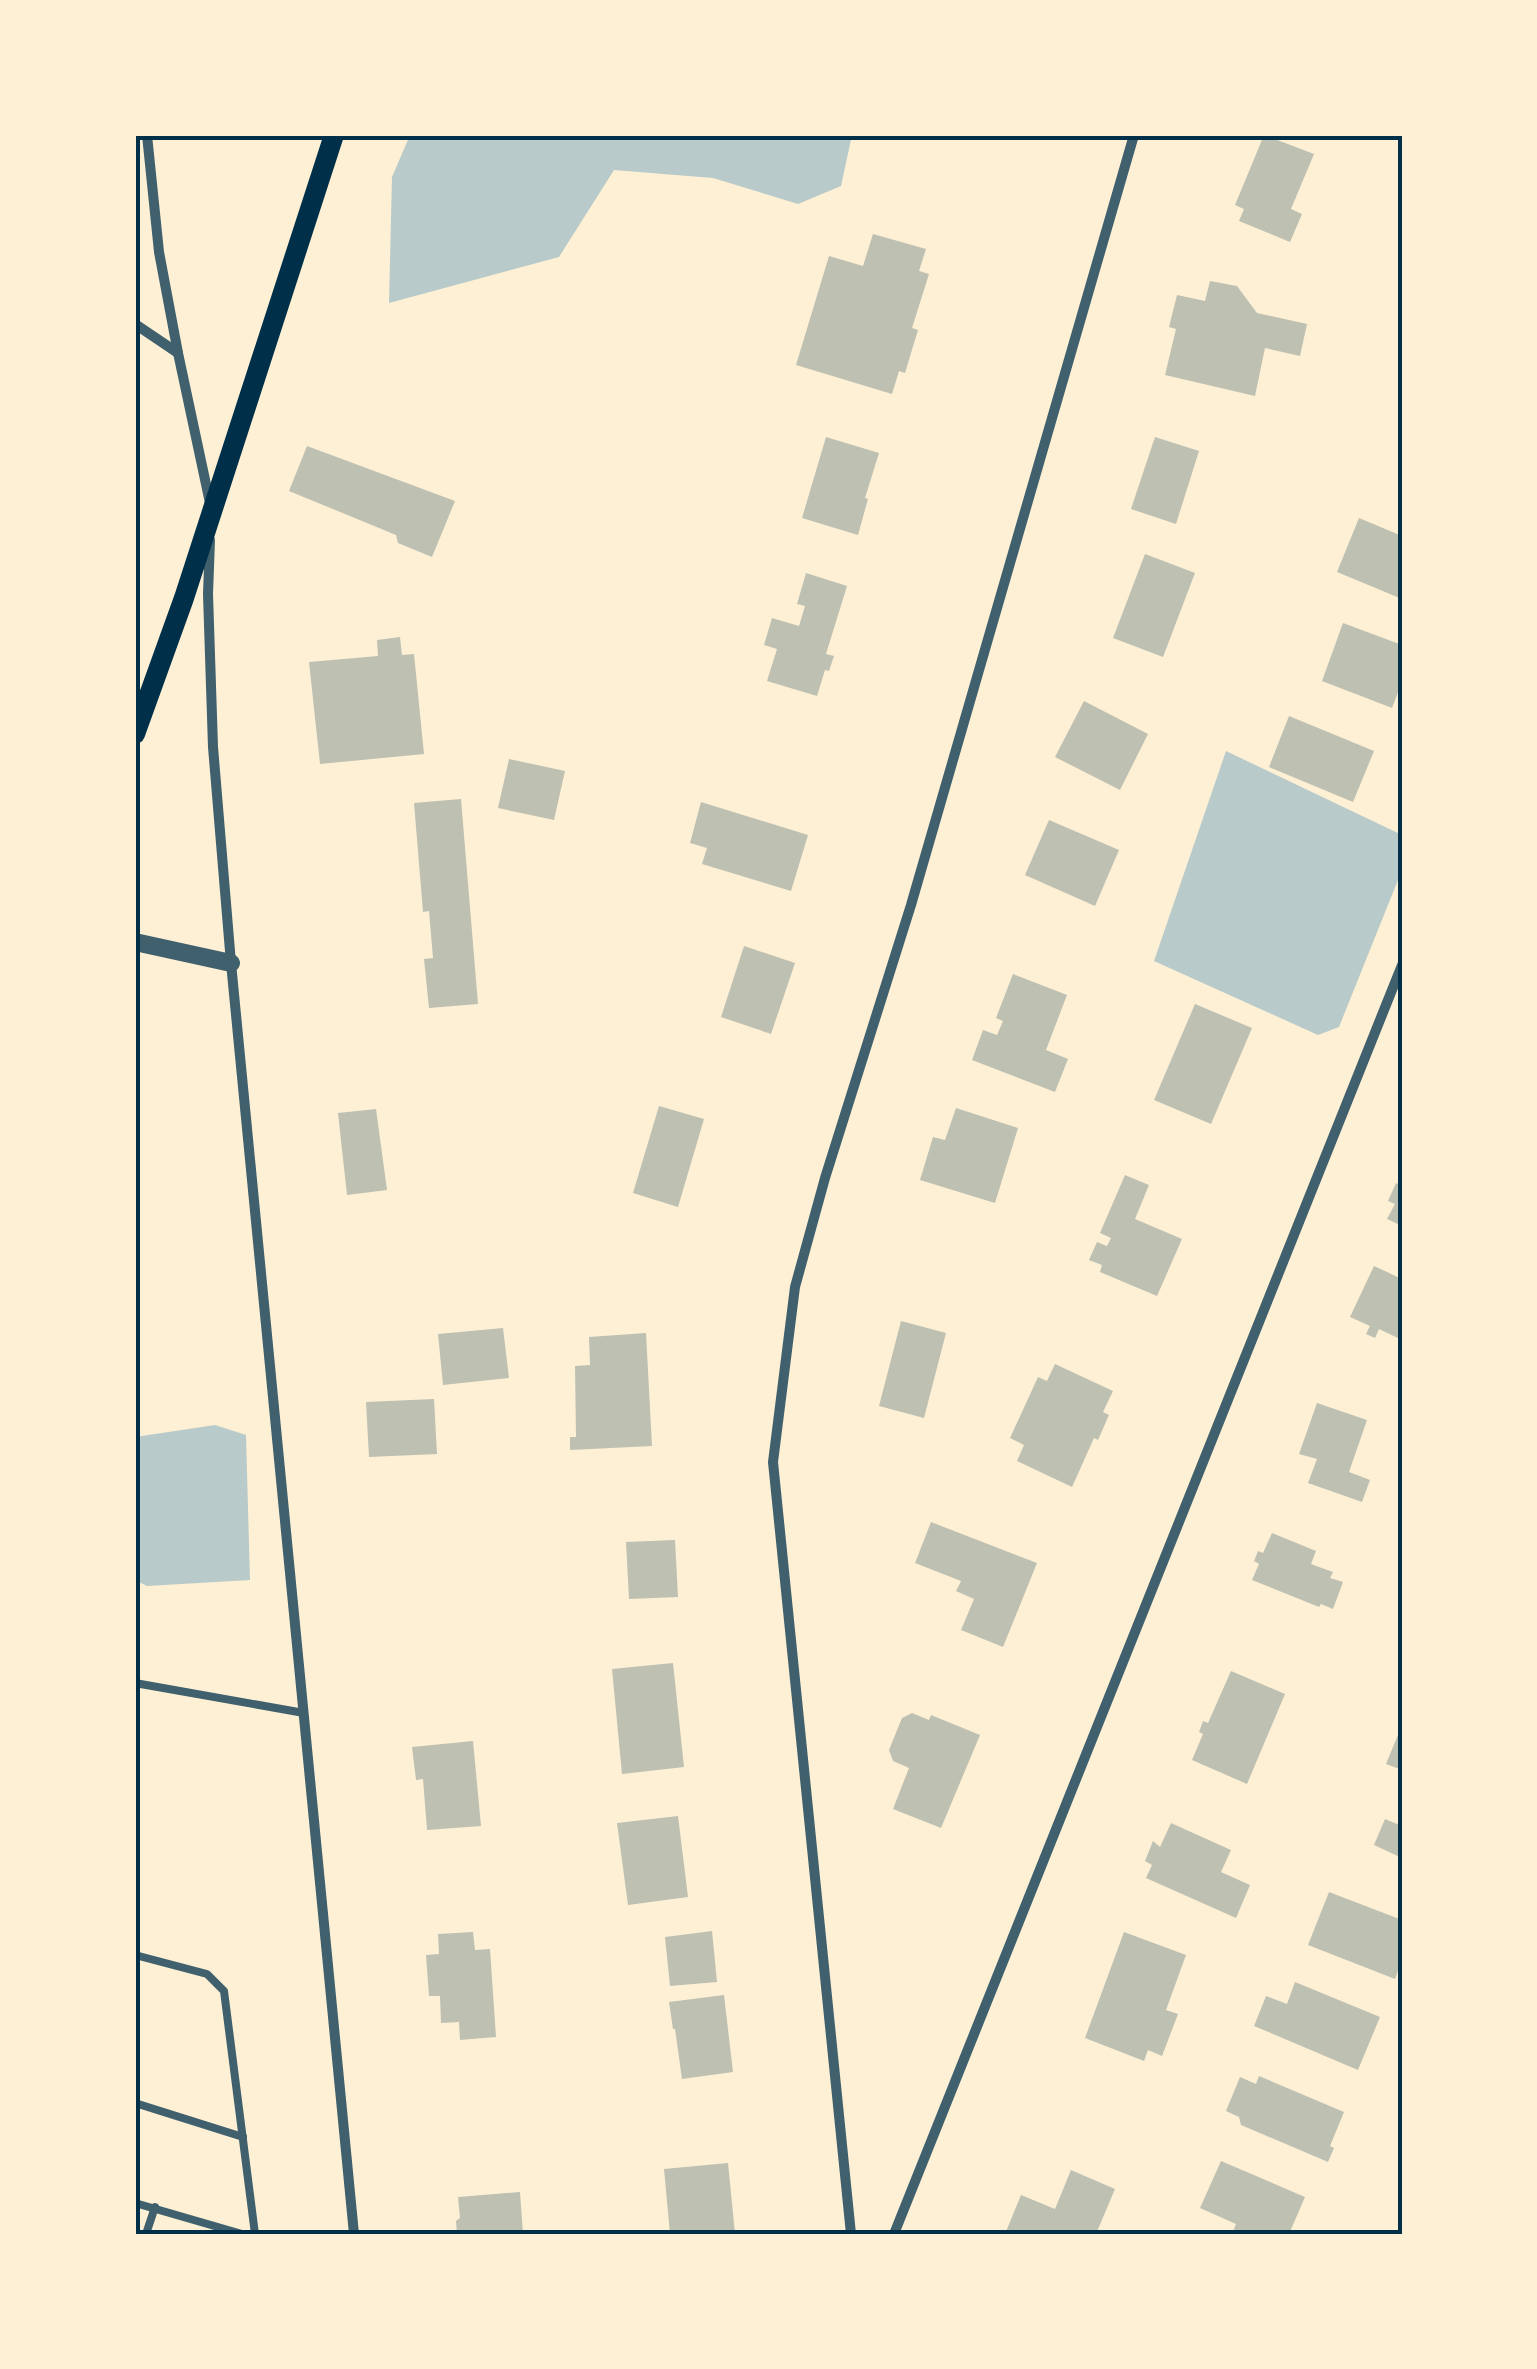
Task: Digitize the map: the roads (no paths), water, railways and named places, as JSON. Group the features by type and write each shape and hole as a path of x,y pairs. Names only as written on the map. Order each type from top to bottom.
{"main road":[{"path":"135,734 184,598 334,135"}],"street":[{"path":"147,135 159,252 211,510 208,594 213,747 354,2234"},
{"path":"851,2234 773,1462 796,1288 825,1178 911,904 1134,135"},
{"path":"135,324 178,353"},
{"path":"135,942 231,963"},
{"path":"894,2234 1402,965"}],"lane":[{"path":"135,1683 304,1713"},
{"path":"135,1954 206,1974 224,1991 255,2234"},
{"path":"135,2103 243,2137"},
{"path":"135,2203 242,2234"},
{"path":"146,2234 155,2207"}]}
